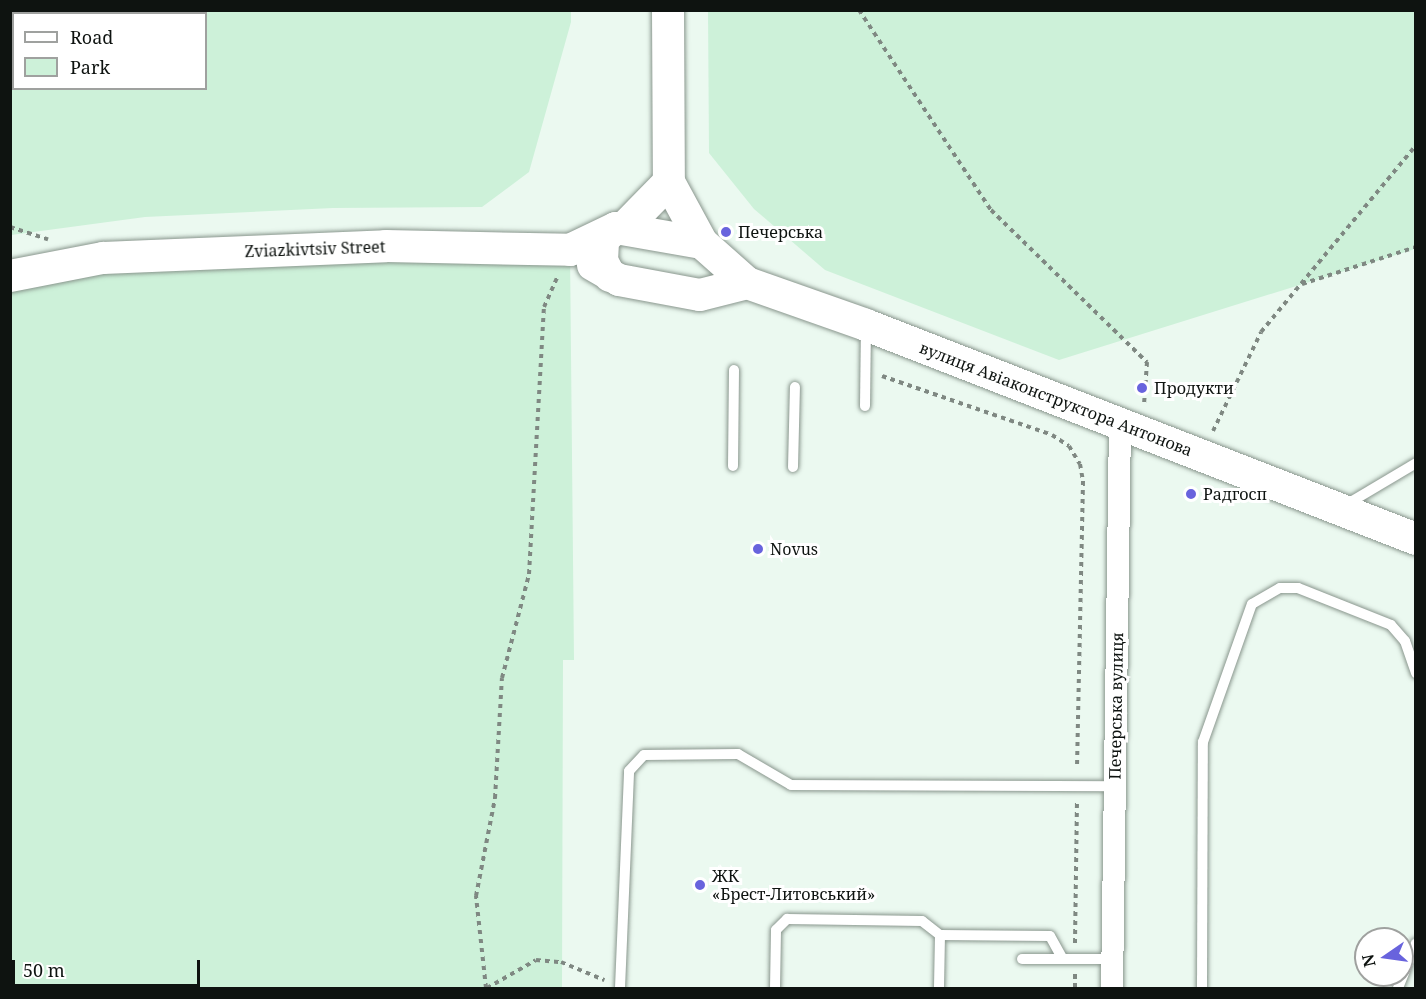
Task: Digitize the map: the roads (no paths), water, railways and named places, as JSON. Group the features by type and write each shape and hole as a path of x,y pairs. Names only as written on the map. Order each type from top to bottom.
{"main road":[{"path":"668,10 669,182 716,265 714,281 700,295"},
{"path":"610,276 602,261 603,239 620,228 669,182"},
{"path":"620,228 704,244"},
{"name":"Zviazkivtsiv Street","path":"10,276 114,257 386,246 570,250 620,228"},
{"name":"вулиця Авіаконструктора Антонова","path":"704,244 747,283 866,325 1416,539"},
{"path":"570,250 610,276 700,295 747,283"}],"street":[{"name":"Печерська вулиця","path":"1112,988 1115,786 1131,428"}],"lane":[{"path":"865,406 866,325"},
{"path":"733,466 734,370"},
{"path":"794,467 795,387"},
{"path":"1339,509 1416,463"},
{"path":"1202,988 1203,742 1252,604 1280,588 1298,588 1391,625 1405,640 1416,673"},
{"path":"620,988 629,771 644,755 738,754 791,785 1115,786"},
{"path":"775,988 776,930 787,919 922,921 940,935 1050,936 1069,959"},
{"path":"939,988 940,935"},
{"path":"1398,988 1416,943"},
{"path":"1022,959 1113,959"}],"place":[{"name":"Печерська","path":"726,232"},
{"name":"Продукти","path":"1142,388"},
{"name":"Радгосп","path":"1191,494"},
{"name":"Novus","path":"758,549"},
{"name":"ЖК «Брест-Литовський»","path":"700,885"}]}
